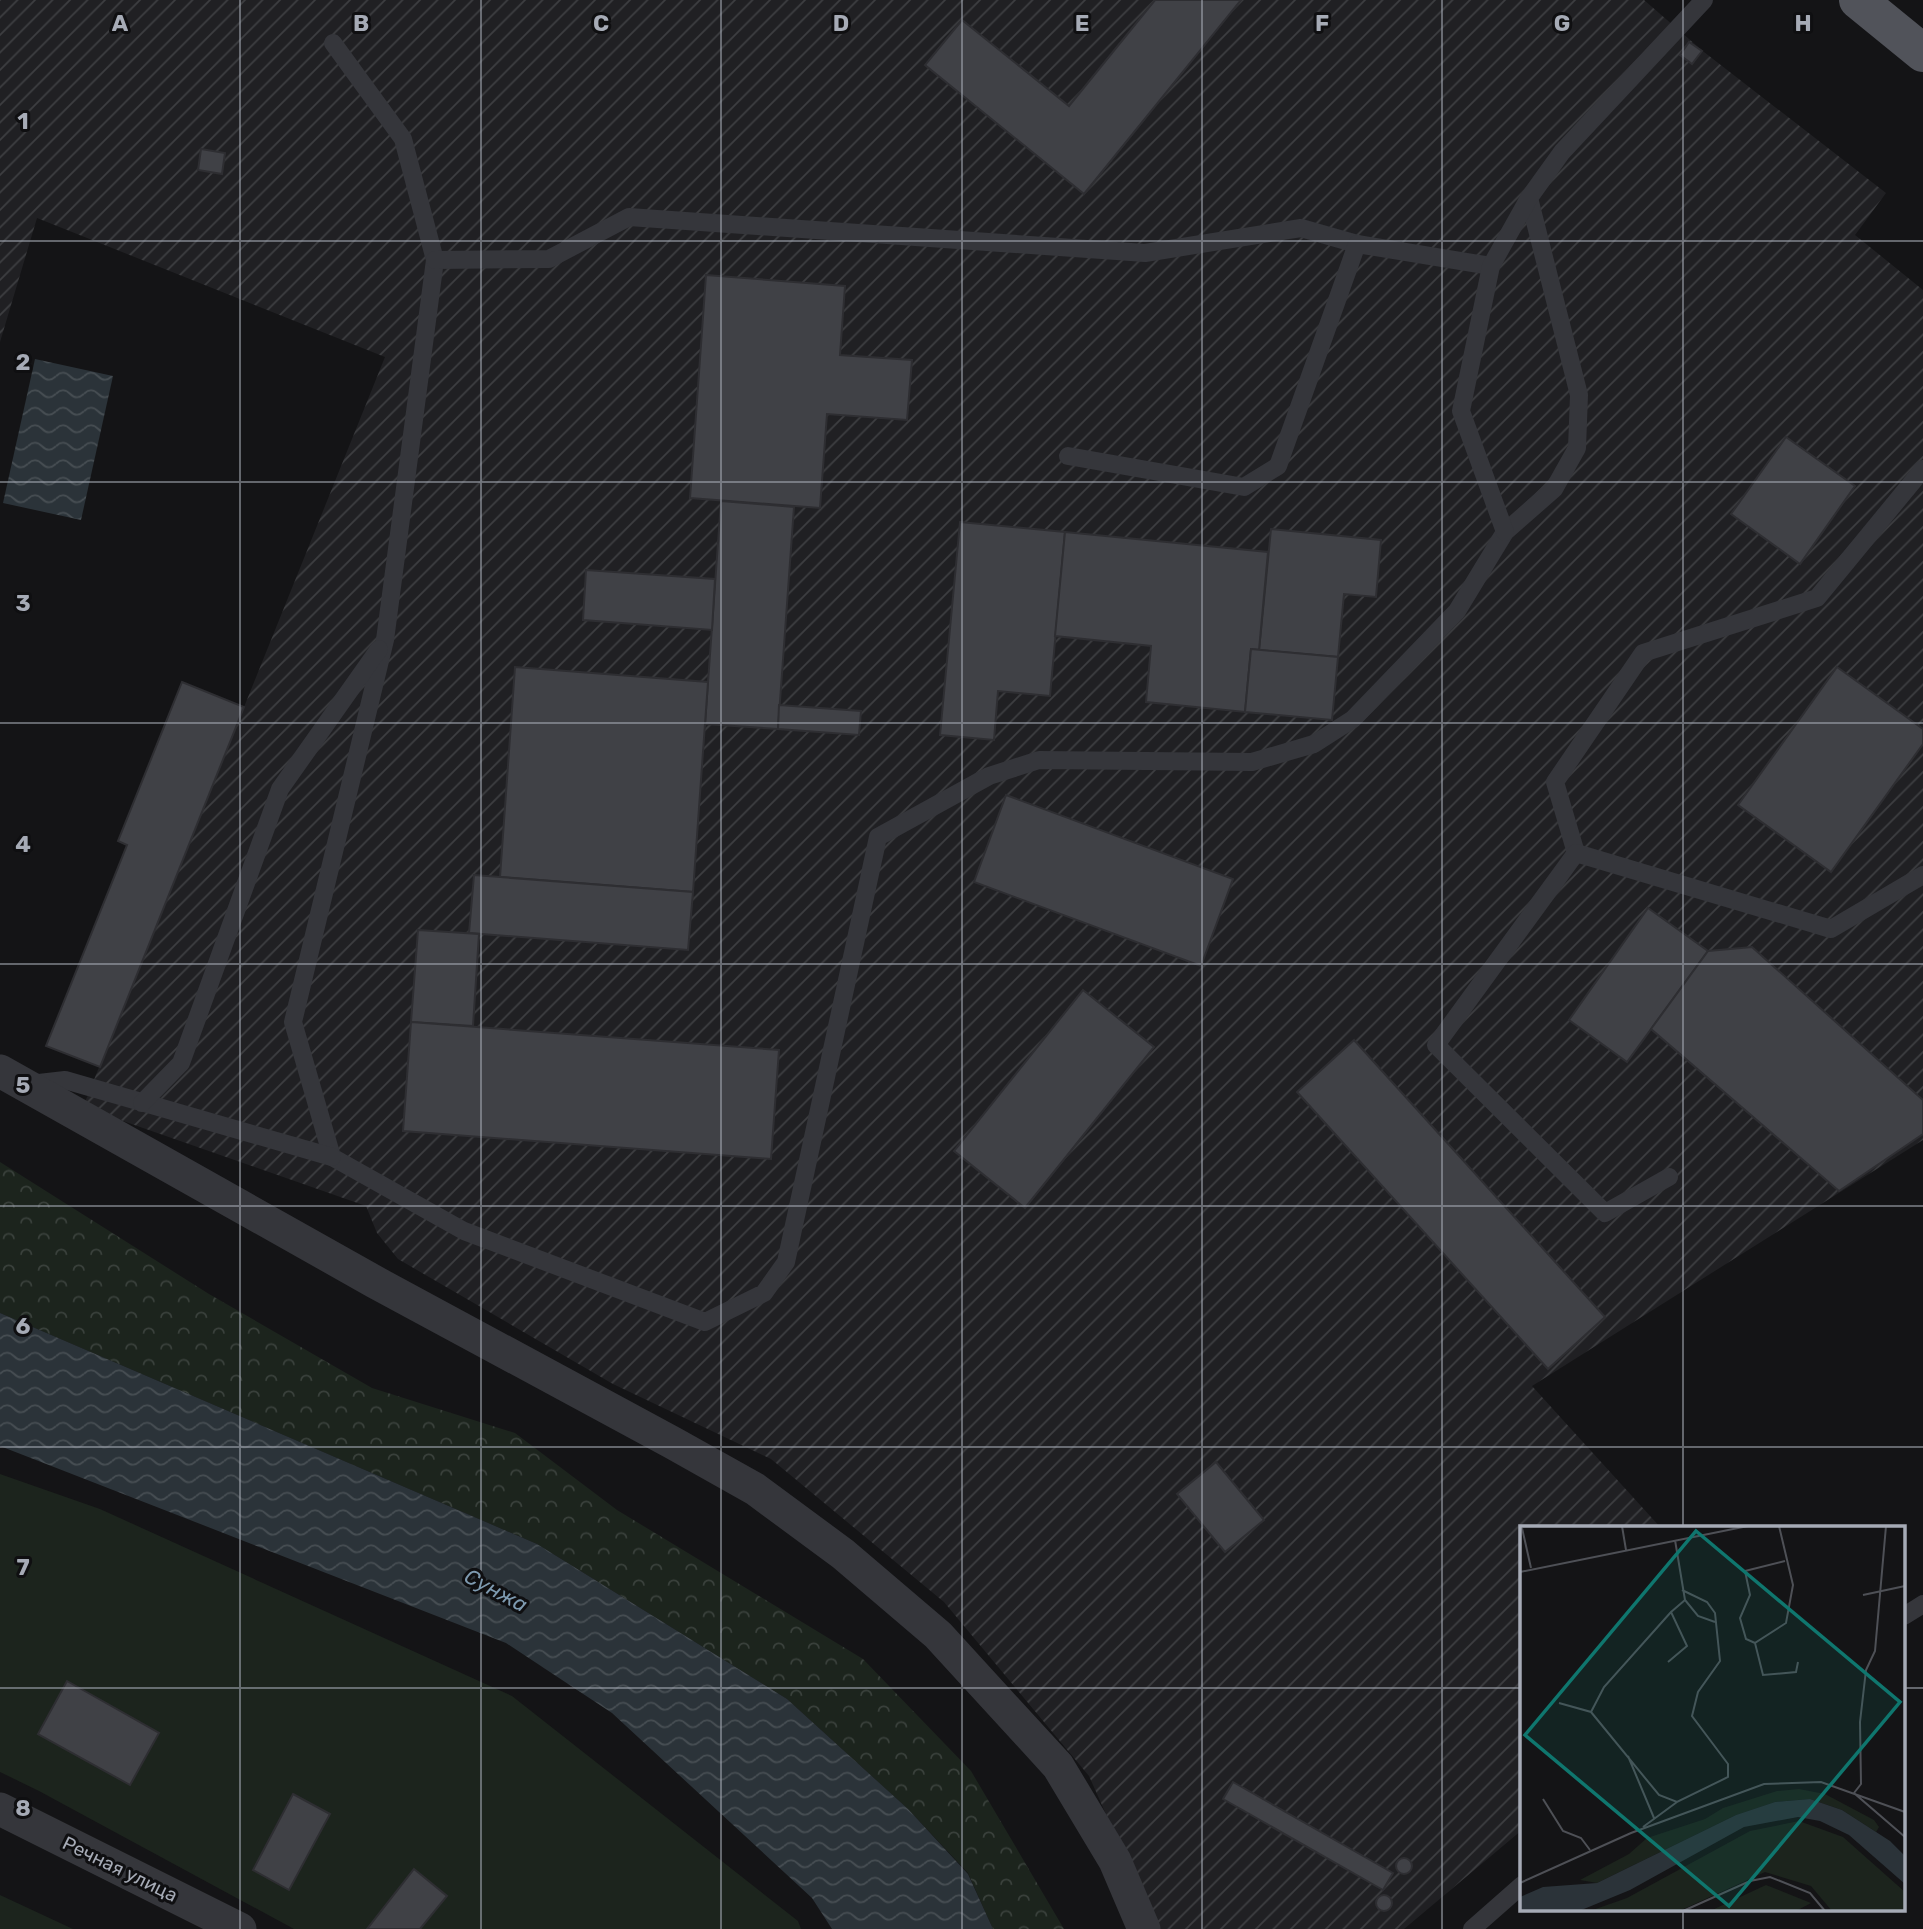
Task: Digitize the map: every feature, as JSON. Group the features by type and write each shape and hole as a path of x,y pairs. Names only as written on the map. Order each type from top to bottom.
{"main road":[{"path":"1858,0 1923,53"}],"street":[{"path":"12,1078 375,1282 743,1482 843,1554 938,1635 1058,1766 1115,1861 1144,1929"},
{"name":"Речная улица","path":"0,1809 240,1929"}],"lane":[{"path":"1505,532 1461,411 1490,266 1529,198 1562,152 1704,0"},
{"path":"332,1157 293,1022 385,640 435,260 403,139 333,43"},
{"path":"12,1078 65,1080 332,1157 464,1231 705,1322 764,1293 786,1262 878,837 989,776 1039,760 1252,762 1314,744 1353,719 1458,611 1505,532 1554,489 1577,448 1579,395 1529,198"},
{"path":"435,260 548,260 629,217 1145,253 1301,228 1357,244 1490,266"},
{"path":"1068,456 1244,487 1278,466 1357,244"},
{"path":"1576,853 1555,782 1643,653 1817,598 1923,470"},
{"path":"142,1103 181,1063 280,789 385,640"},
{"path":"1576,853 1831,929 1923,875"},
{"path":"1576,853 1436,1045 1605,1213 1669,1177"},
{"path":"1906,1615 1923,1604"},
{"path":"1472,1929 1520,1887"}],"shaded area":[{"path":"0,0 1644,0 1704,52 1886,193 1855,235 1923,290 1923,1140 1532,1386 1659,1526 1520,1526 1520,1832 1404,1929 1157,1929 1089,1776 944,1602 771,1459 613,1384 398,1259 377,1233 366,1206 83,1107 385,357 37,218 0,342"}],"green space":[{"path":"0,1162 209,1294 372,1388 515,1433 617,1510 863,1659 971,1771 1064,1929 993,1929 968,1873 908,1809 787,1699 537,1544 0,1313"},
{"path":"0,1474 100,1509 512,1696 798,1921 801,1929 294,1929 0,1772"},
{"path":"0,1895 73,1929 0,1929"}],"water":[{"path":"35,359 113,376 81,520 3,503"},
{"name":"Сунжа","path":"0,1313 537,1544 787,1699 908,1809 968,1874 993,1929 832,1929 812,1898 612,1713 506,1643 0,1446"}],"building":[{"path":"1155,0 1241,0 1084,194 925,65 962,20 1069,106"},
{"path":"1689,42 1702,51 1692,64 1680,55"},
{"path":"201,149 225,153 222,174 198,170"},
{"path":"706,275 845,286 840,355 912,360 907,420 827,414 820,508 690,498"},
{"path":"1786,437 1855,486 1800,564 1731,514"},
{"path":"721,501 794,507 778,729 705,724"},
{"path":"960,522 1065,532 1050,696 998,691 994,740 940,735"},
{"path":"1271,529 1381,540 1376,597 1344,594 1338,657 1259,650"},
{"path":"1065,532 1268,552 1259,650 1251,649 1245,712 1146,702 1151,646 1055,636"},
{"path":"586,570 715,579 712,630 583,620"},
{"path":"1251,649 1338,657 1332,720 1245,712"},
{"path":"515,667 708,682 693,892 500,877"},
{"path":"1837,667 1923,729 1923,744 1831,872 1738,805"},
{"path":"182,682 244,707 100,1067 46,1046 127,845 118,841"},
{"path":"779,705 861,711 859,735 778,729"},
{"path":"1006,795 1233,879 1201,966 974,882"},
{"path":"474,875 693,892 688,950 469,933"},
{"path":"1648,908 1708,951 1627,1062 1569,1020"},
{"path":"418,930 479,934 473,1026 411,1022"},
{"path":"1752,947 1923,1100 1923,1134 1839,1191 1651,1029 1708,951"},
{"path":"1083,990 1154,1047 1025,1208 954,1151"},
{"path":"411,1022 779,1050 771,1159 403,1131"},
{"path":"1354,1040 1605,1317 1548,1369 1297,1092"},
{"path":"1216,1462 1264,1520 1225,1552 1177,1494"},
{"path":"67,1681 159,1733 130,1785 38,1734"},
{"path":"1233,1782 1393,1873 1383,1890 1223,1799"},
{"path":"293,1794 330,1814 289,1890 253,1870"},
{"path":"1404,1858 1412,1866 1404,1874 1396,1866"},
{"path":"414,1869 447,1896 420,1929 367,1929"},
{"path":"1384,1895 1392,1903 1384,1911 1376,1903"}]}
